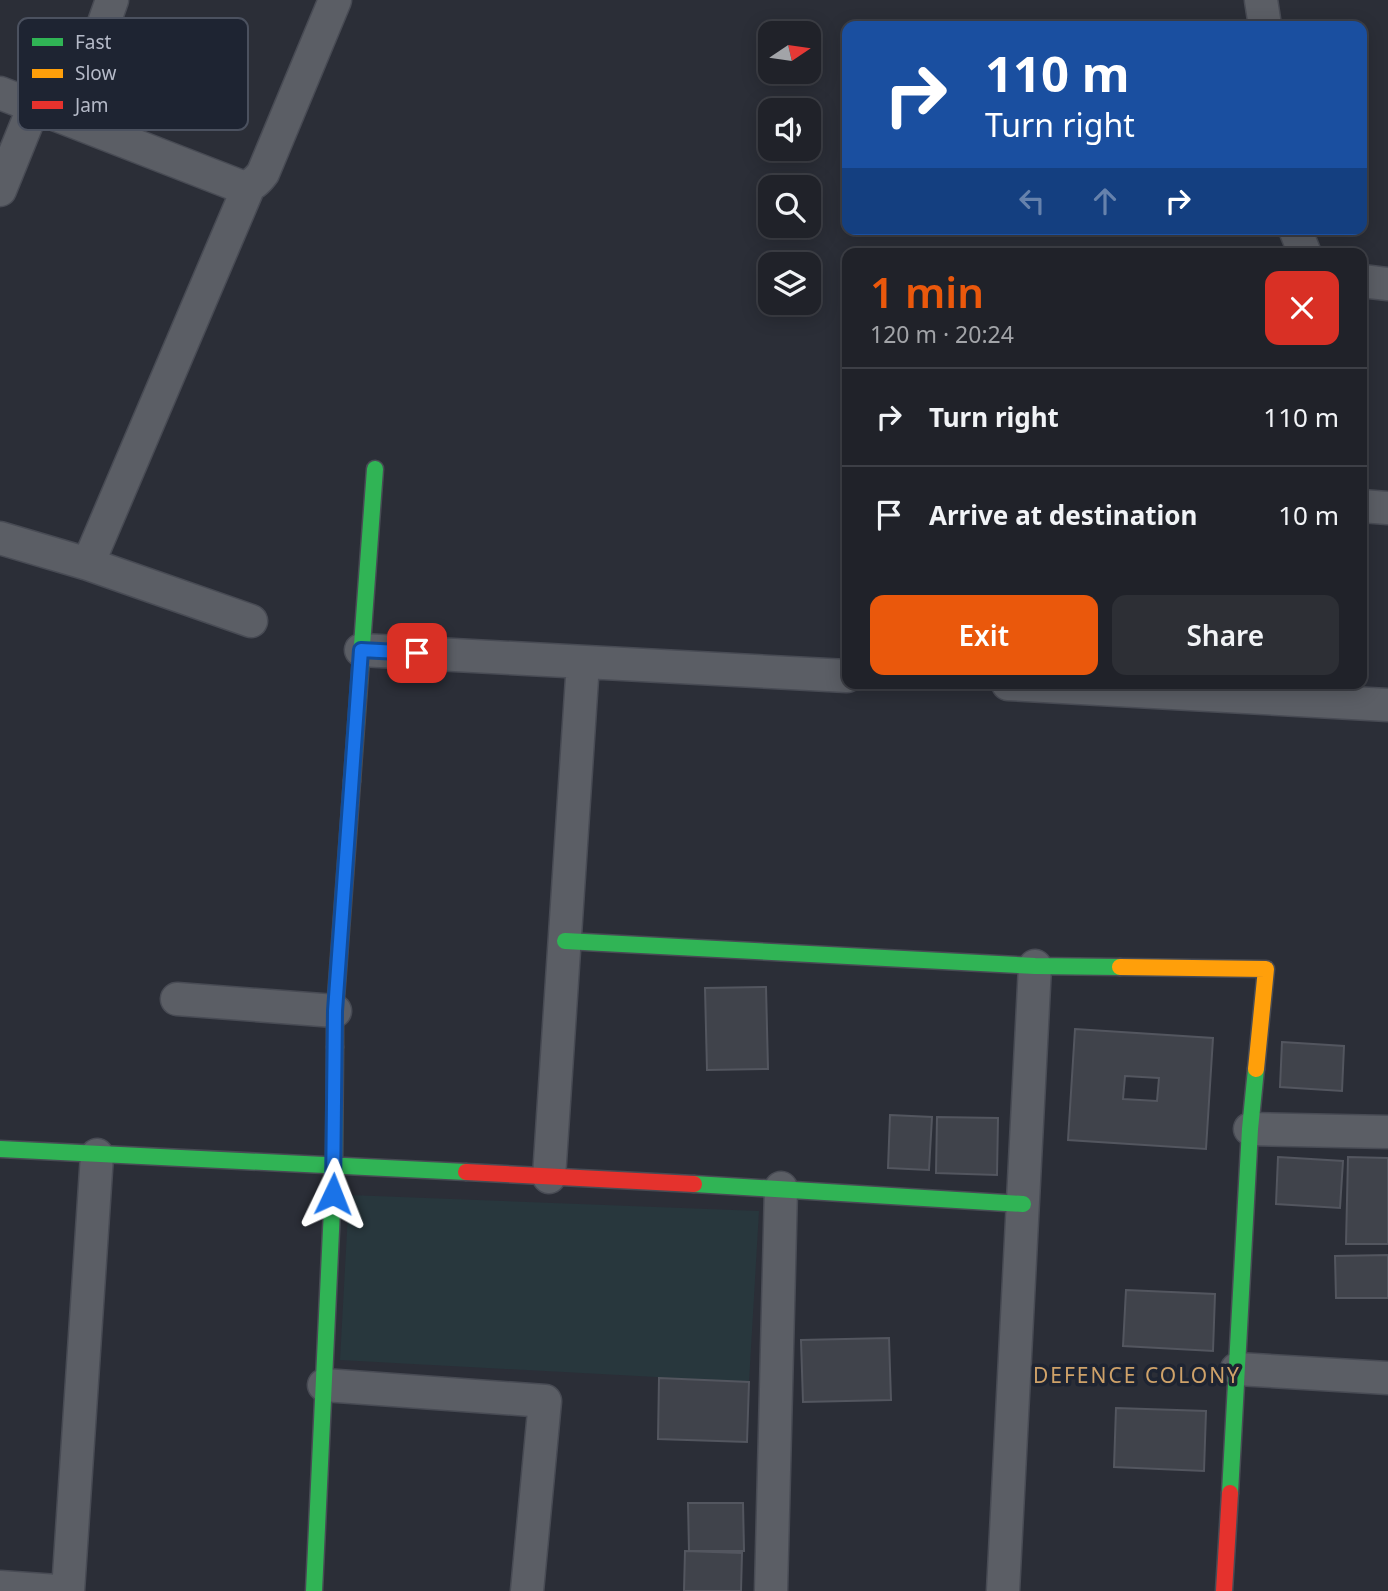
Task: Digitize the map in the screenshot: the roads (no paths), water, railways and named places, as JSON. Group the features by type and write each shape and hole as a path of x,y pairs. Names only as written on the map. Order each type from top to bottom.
{"street":[{"path":"107,18 113,0"},
{"path":"97,130 242,187 249,186 263,173 335,0"},
{"path":"1261,0 1264,21"},
{"path":"0,93 18,100"},
{"path":"0,190 24,130"},
{"path":"88,564 249,186"},
{"path":"1367,282 1388,284"},
{"path":"314,1591 334,1167 335,1011 375,469"},
{"path":"1367,506 1388,508"},
{"path":"0,538 88,564 251,621"},
{"path":"361,650 842,676"},
{"path":"549,1177 583,663"},
{"path":"1098,689 1388,705"},
{"path":"565,941 1035,966 1266,969 1250,1129 1224,1591"},
{"path":"1003,1591 1035,966"},
{"path":"177,999 335,1011"},
{"path":"1250,1129 1388,1132"},
{"path":"0,1149 781,1188 1023,1205"},
{"path":"68,1591 97,1155"},
{"path":"771,1591 781,1188"},
{"path":"1237,1370 1388,1378"},
{"path":"324,1385 545,1401 527,1591"},
{"path":"0,1587 57,1591"}],"district":[{"name":"DEFENCE COLONY","path":"1137,1376"}]}
